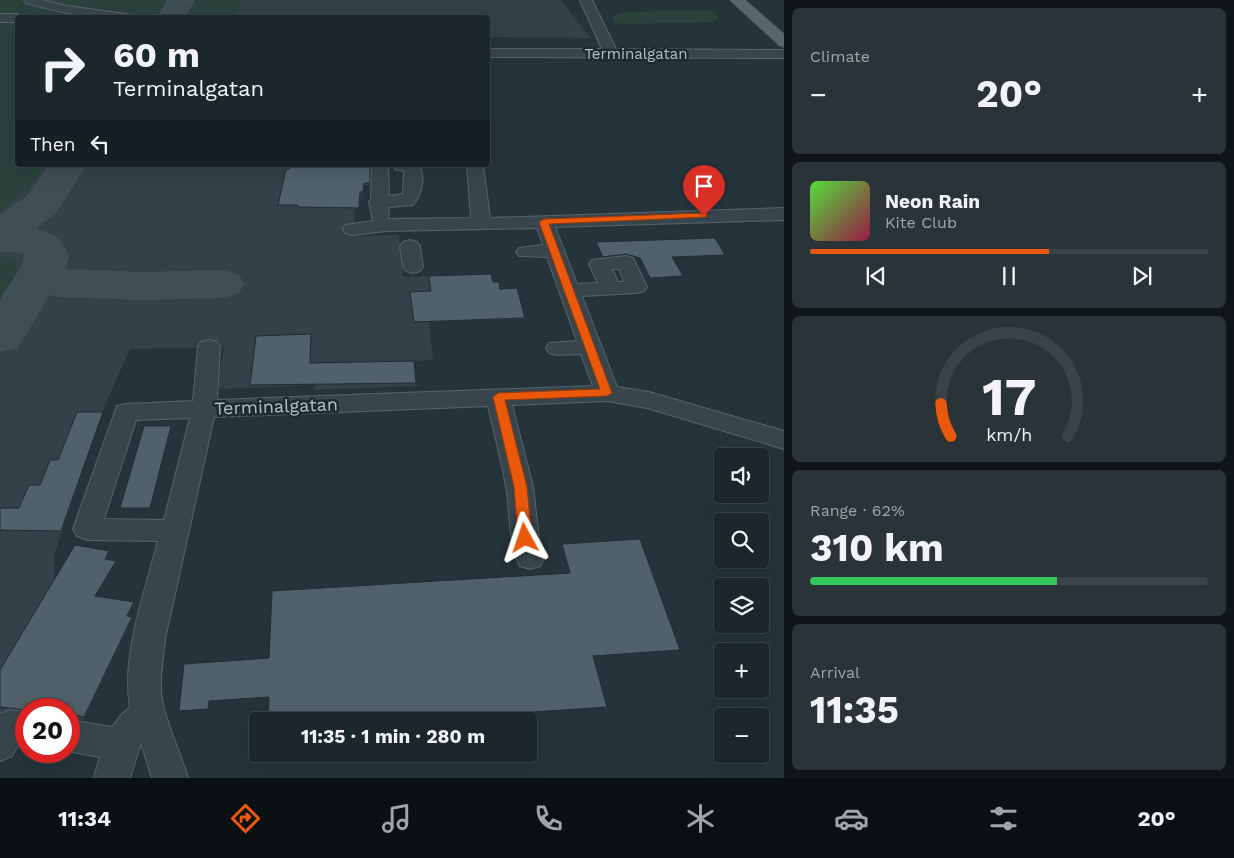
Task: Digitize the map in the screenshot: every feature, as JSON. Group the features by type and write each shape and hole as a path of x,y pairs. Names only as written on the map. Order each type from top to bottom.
{"main road":[{"path":"737,0 784,42"},
{"path":"744,0 784,29"}],"street":[{"path":"30,0 65,10 103,15"},
{"path":"586,0 610,54"},
{"path":"0,18 15,18"},
{"path":"490,42 526,48 584,43"},
{"name":"Terminalgatan","path":"490,53 526,48 610,54 784,54"},
{"path":"380,167 378,202 380,220 386,225"},
{"path":"378,202 407,201 412,195 413,170 409,167"},
{"path":"475,167 481,224"},
{"path":"352,228 386,225 481,224 784,214"},
{"path":"544,222 607,393"},
{"path":"410,246 413,267"},
{"path":"526,253 554,251"},
{"path":"569,291 611,288"},
{"path":"175,531 87,529 126,412 204,409 209,347"},
{"path":"558,349 590,347"},
{"name":"Terminalgatan","path":"170,778 145,695 145,669 149,639 204,409 607,393 649,400 784,440"},
{"path":"498,397 520,487 525,538 530,558"},
{"path":"112,778 120,745 128,730 137,720 149,712"},
{"path":"0,745 10,726 15,727"},
{"path":"80,738 120,745"}],"shaded area":[{"path":"0,0 561,0 591,38 490,37 490,15 15,15 15,167 371,167 370,185 364,185 364,193 361,193 360,208 355,210 353,236 399,235 403,277 491,274 493,282 499,282 500,289 517,288 526,319 429,322 433,360 414,361 417,386 315,390 315,385 223,389 216,385 225,347 130,349 104,408 54,555 54,589 134,602 127,615 133,617 83,721 80,720 80,698 15,698 15,719 0,720"}],"green space":[{"path":"0,0 24,0 91,15 15,15 0,15"},
{"path":"52,0 171,0 162,15 115,12"},
{"path":"195,0 242,0 234,15 188,15"},
{"path":"708,10 716,13 719,19 713,22 628,24 614,23 612,16 622,12"},
{"path":"0,20 15,20 15,167 44,167 29,189 0,210"},
{"path":"0,255 14,260 18,271 0,303"}],"building":[{"path":"290,167 370,167 370,183 364,183 363,192 360,192 359,208 278,205 286,169"},
{"path":"715,238 725,255 672,257 683,276 650,278 640,258 626,254 603,257 596,242"},
{"path":"491,274 493,282 499,282 500,289 517,288 525,318 414,322 410,292 431,291 429,276"},
{"path":"311,334 310,363 414,361 416,383 250,385 256,336"},
{"path":"77,412 103,412 61,531 0,530 0,508 19,508 29,485 40,485 50,460 58,460"},
{"path":"144,426 171,426 150,508 120,508"},
{"path":"640,539 680,650 593,656 607,707 533,712 268,712 269,697 209,701 208,709 179,711 184,664 269,658 272,591 570,573 562,544"},
{"path":"75,545 109,551 105,559 116,561 95,596 134,602 127,616 132,617 84,717 80,716 80,698 15,698 15,709 0,707 0,670"}],"taxiway":[{"path":"173,15 181,0"},
{"path":"0,229 14,224 34,212 55,187 67,167"},
{"path":"0,239 24,240 40,244 45,249 47,256 43,268"},
{"path":"0,337 43,268"},
{"path":"43,268 42,273 46,280 58,283 143,286 222,284"}],"route":[{"path":"525,538 520,487 506,422 498,397 607,393 544,222 704,216"}]}
